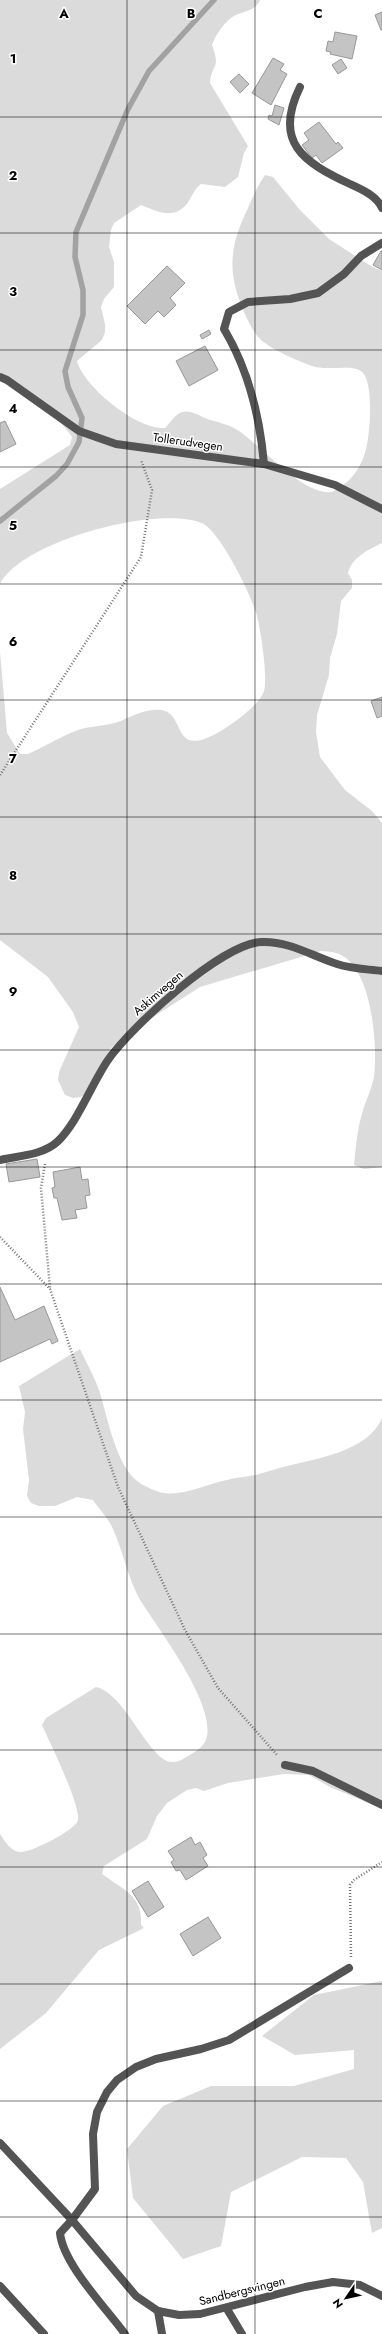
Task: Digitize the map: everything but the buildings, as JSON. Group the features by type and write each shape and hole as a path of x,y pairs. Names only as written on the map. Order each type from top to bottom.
{"street":[{"path":"300,87 291,106 289,131 299,152 315,166 364,191 382,208"},
{"path":"264,464 262,442 248,384 235,348 224,329 229,312 248,302 290,299 318,293 344,274 361,256 382,243"},
{"name":"Tollerudvegen","path":"0,377 7,380 79,431 116,444 264,464 335,485 382,510"},
{"name":"Askimvegen","path":"47,1150 63,1135 108,1061 123,1041 208,966 233,950 248,944 262,942 284,944 338,964 382,972"},
{"path":"0,1160 47,1150"},
{"path":"285,1765 313,1771 382,1805"},
{"path":"125,2334 72,2263 61,2245 60,2233 72,2220 95,2189 93,2134 97,2112 107,2092 117,2080 136,2067 156,2059 200,2049 229,2040 349,1968"},
{"name":"Sandbergsvingen","path":"0,2143 72,2220 136,2296 158,2311 178,2315 227,2309 306,2287 333,2282 360,2285 382,2296"},
{"path":"0,2286 44,2334"},
{"path":"227,2309 242,2334"},
{"path":"158,2311 162,2334"}],"path":[{"path":"0,775 142,557 152,490 136,447"},
{"path":"47,1150 41,1188 50,1289 118,1487 185,1630 218,1688 285,1765"},
{"path":"0,1237 50,1289"},
{"path":"349,1968 351,1960 350,1885 354,1880 382,1862"}],"shaded area":[{"path":"0,0 260,0 251,10 235,16 225,23 212,45 216,62 210,83 248,146 244,153 238,177 225,187 201,184 186,205 181,210 175,212 159,212 141,205 114,223 111,230 109,247 114,262 114,287 104,299 101,307 105,324 105,332 102,340 77,361 90,383 113,405 127,415 153,427 165,428 178,414 186,412 228,425 239,431 283,469 308,486 320,491 331,492 339,488 353,476 360,465 367,446 370,423 370,397 365,377 361,371 357,369 312,366 277,351 265,343 255,333 249,323 235,284 232,260 237,235 256,191 265,175 273,177 300,210 329,239 371,266 382,271 382,543 366,551 357,558 350,567 348,573 352,580 352,588 341,601 337,634 330,658 329,675 317,715 316,732 320,757 345,790 372,811 382,823 382,1167 364,1169 354,1165 360,1120 374,1076 375,1046 370,1007 365,988 358,972 348,960 336,953 321,951 200,987 122,1037 110,1049 94,1087 81,1097 73,1098 65,1095 58,1080 59,1072 79,1027 73,1012 48,977 0,940 0,652 7,733 20,754 28,754 81,729 115,723 149,710 161,710 169,713 174,719 181,733 186,738 193,741 204,739 231,725 257,702 264,691 265,676 264,654 259,623 249,594 226,551 209,528 202,523 182,519 155,519 125,523 93,530 62,541 35,553 13,568 0,584 0,489 70,445 72,437 57,419 30,398 0,380"},
{"path":"80,1349 99,1390 113,1439 123,1464 137,1481 159,1492 185,1492 219,1482 255,1475 324,1457 353,1446 365,1439 375,1430 382,1418 382,1804 378,1807 330,1787 309,1775 284,1774 228,1783 204,1791 196,1788 187,1790 167,1803 157,1816 147,1839 104,1866 102,1874 130,1894 139,1906 141,1925 144,1928 99,1950 46,2013 0,2049 0,1834 13,1850 20,1852 33,1849 52,1840 70,1829 78,1820 70,1787 42,1725 46,1718 96,1687 107,1692 117,1701 145,1739 162,1758 171,1762 180,1761 199,1749 206,1740 207,1725 203,1707 195,1688 184,1667 139,1598 131,1581 116,1536 106,1517 93,1500 77,1497 55,1506 39,1506 31,1503 27,1496 29,1480 23,1429 25,1412 19,1386"},
{"path":"382,1981 382,2228 372,2233 363,2182 346,2158 302,2157 231,2192 221,2246 183,2259 133,2198 127,2149 163,2106 211,2086 294,2086 354,2069 354,2050 295,2055 262,2036 314,1995"}],"waterway":[{"path":"0,521 56,476 67,464 79,442 82,418 68,387 65,371 83,315 83,290 75,257 76,232 128,109 149,71 214,0"}]}
